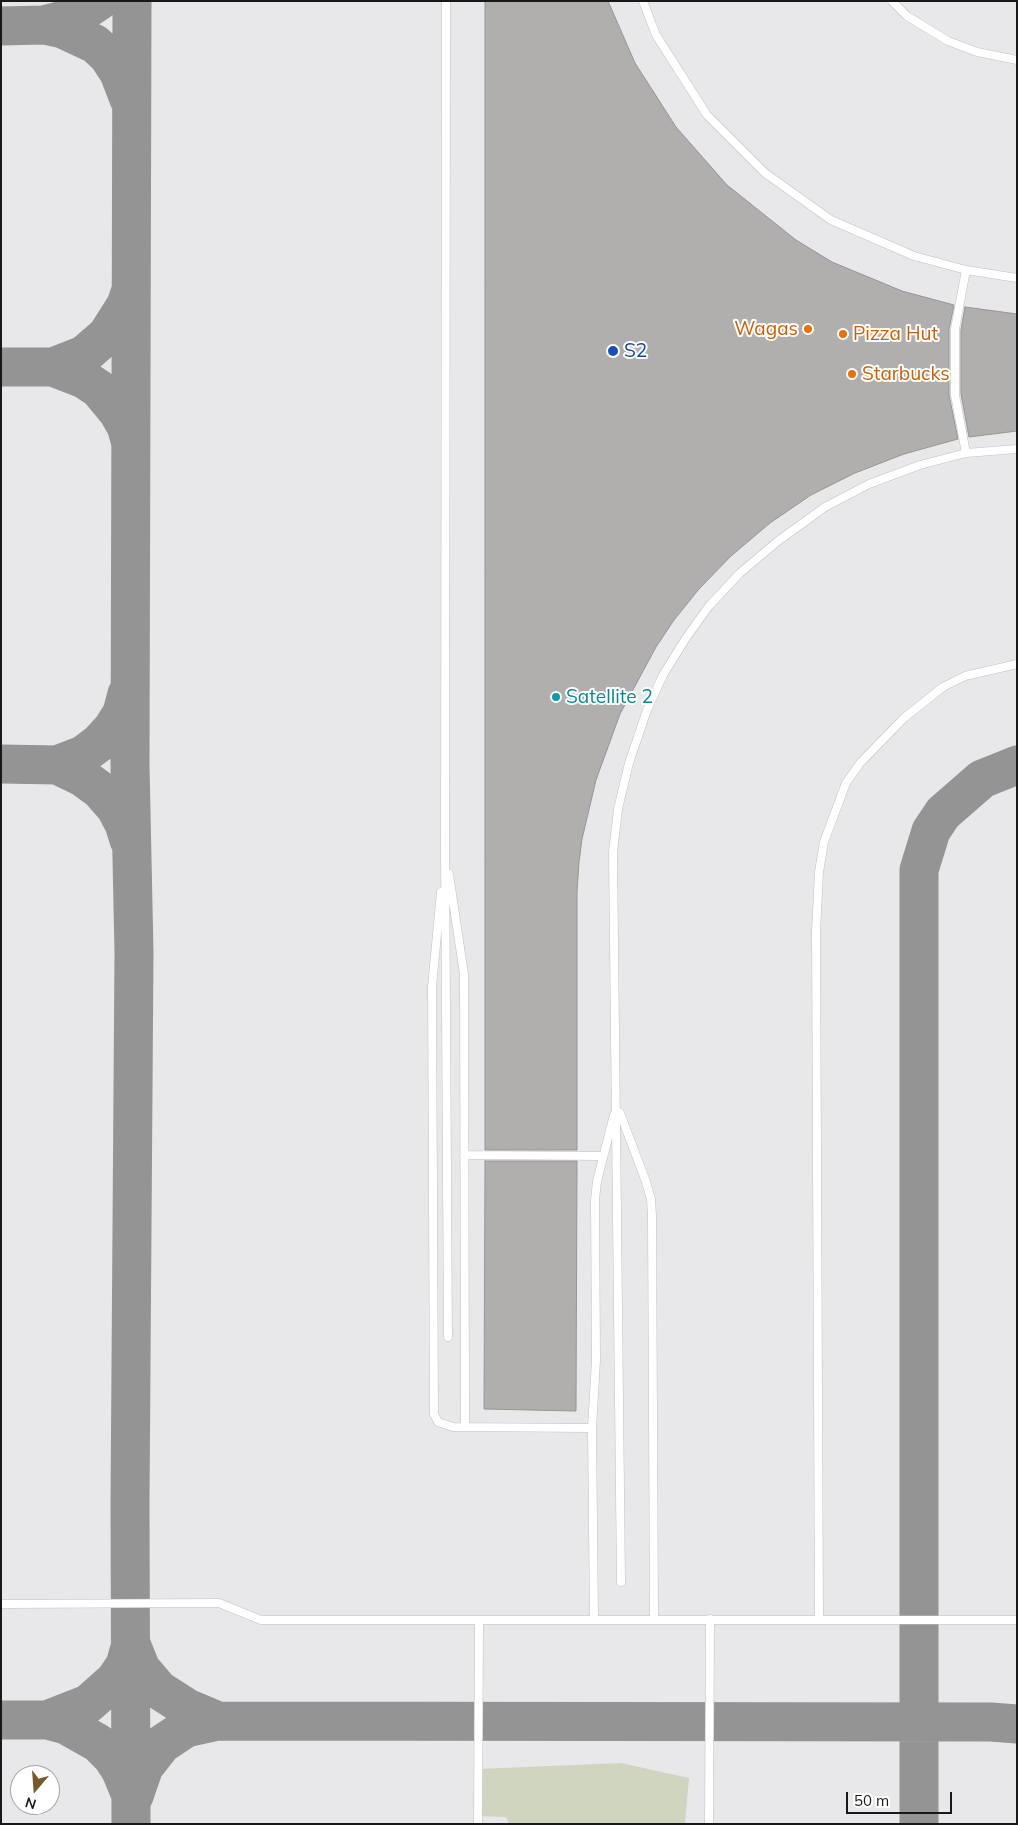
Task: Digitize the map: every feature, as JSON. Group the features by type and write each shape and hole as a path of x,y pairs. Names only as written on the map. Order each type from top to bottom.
{"lane":[{"path":"446,1 445,848 448,1337"},
{"path":"643,1 656,35 706,115 765,173 831,220 914,256 966,270 1017,278"},
{"path":"892,1 907,16 948,41 978,52 1017,60"},
{"path":"966,270 955,329 955,395 966,453"},
{"path":"621,1582 614,843 618,809 629,763 647,710 663,675 709,606 740,573 778,541 825,507 869,484 920,465 966,453 1017,449"},
{"path":"819,1619 816,932 819,872 824,842 846,783 861,762 893,728 943,687 965,676 1017,664"},
{"path":"445,848 464,974 465,1427"},
{"path":"445,848 432,987 432,1401 434,1414 438,1422 452,1427 592,1428"},
{"path":"594,1620 592,1428 596,1360 595,1200 603,1156 617,1106"},
{"path":"617,1106 645,1180 652,1216 654,1620"},
{"path":"464,1154 603,1156"},
{"path":"1,1604 219,1603 261,1620 1017,1620"},
{"path":"709,1824 710,1619"},
{"path":"478,1824 479,1620"}],"green space":[{"path":"621,1763 689,1778 685,1824 509,1824 506,1817 478,1816 478,1769"}],"building":[{"name":"Satellite 2","path":"485,1 608,1 635,63 676,127 727,185 796,240 832,262 902,291 954,305 949,329 949,395 958,439 904,454 855,473 811,495 770,523 731,556 699,589 674,620 656,647 620,714 596,780 582,839 579,862 577,892 577,1150 485,1150"},
{"path":"965,307 1017,314 1017,431 969,437 961,394 961,330"},
{"path":"485,1161 577,1161 576,1411 484,1409"}],"taxiway":[{"path":"44,25 75,17 99,1"},
{"path":"131,1824 130,1502 134,952 130,765 132,1"},
{"path":"1,26 44,25 63,29 95,44 108,56 119,73 129,99"},
{"path":"53,367 84,355 107,335 126,305 130,293"},
{"path":"1,367 53,367 84,379 99,389 118,412 126,426 130,440"},
{"path":"1,764 57,765 83,755 99,743 112,729 122,713 127,694"},
{"path":"57,765 82,777 100,790 115,807 124,824 129,840"},
{"path":"919,1824 919,870 931,831 943,813 982,779 1017,765"},
{"path":"1,1720 47,1720 88,1704 115,1680 125,1665 131,1644 141,1669 159,1690 187,1708 218,1721"},
{"path":"47,1720 66,1725 98,1743 112,1757 121,1771 130,1793"},
{"path":"134,1796 144,1767 162,1744 186,1728 218,1721 991,1722 1017,1724"}],"place":[{"name":"Wagas","path":"808,329"},
{"name":"Pizza Hut","path":"843,334"},
{"name":"S2","path":"613,351"},
{"name":"Starbucks","path":"852,374"},
{"name":"Satellite 2","path":"556,697"}]}
